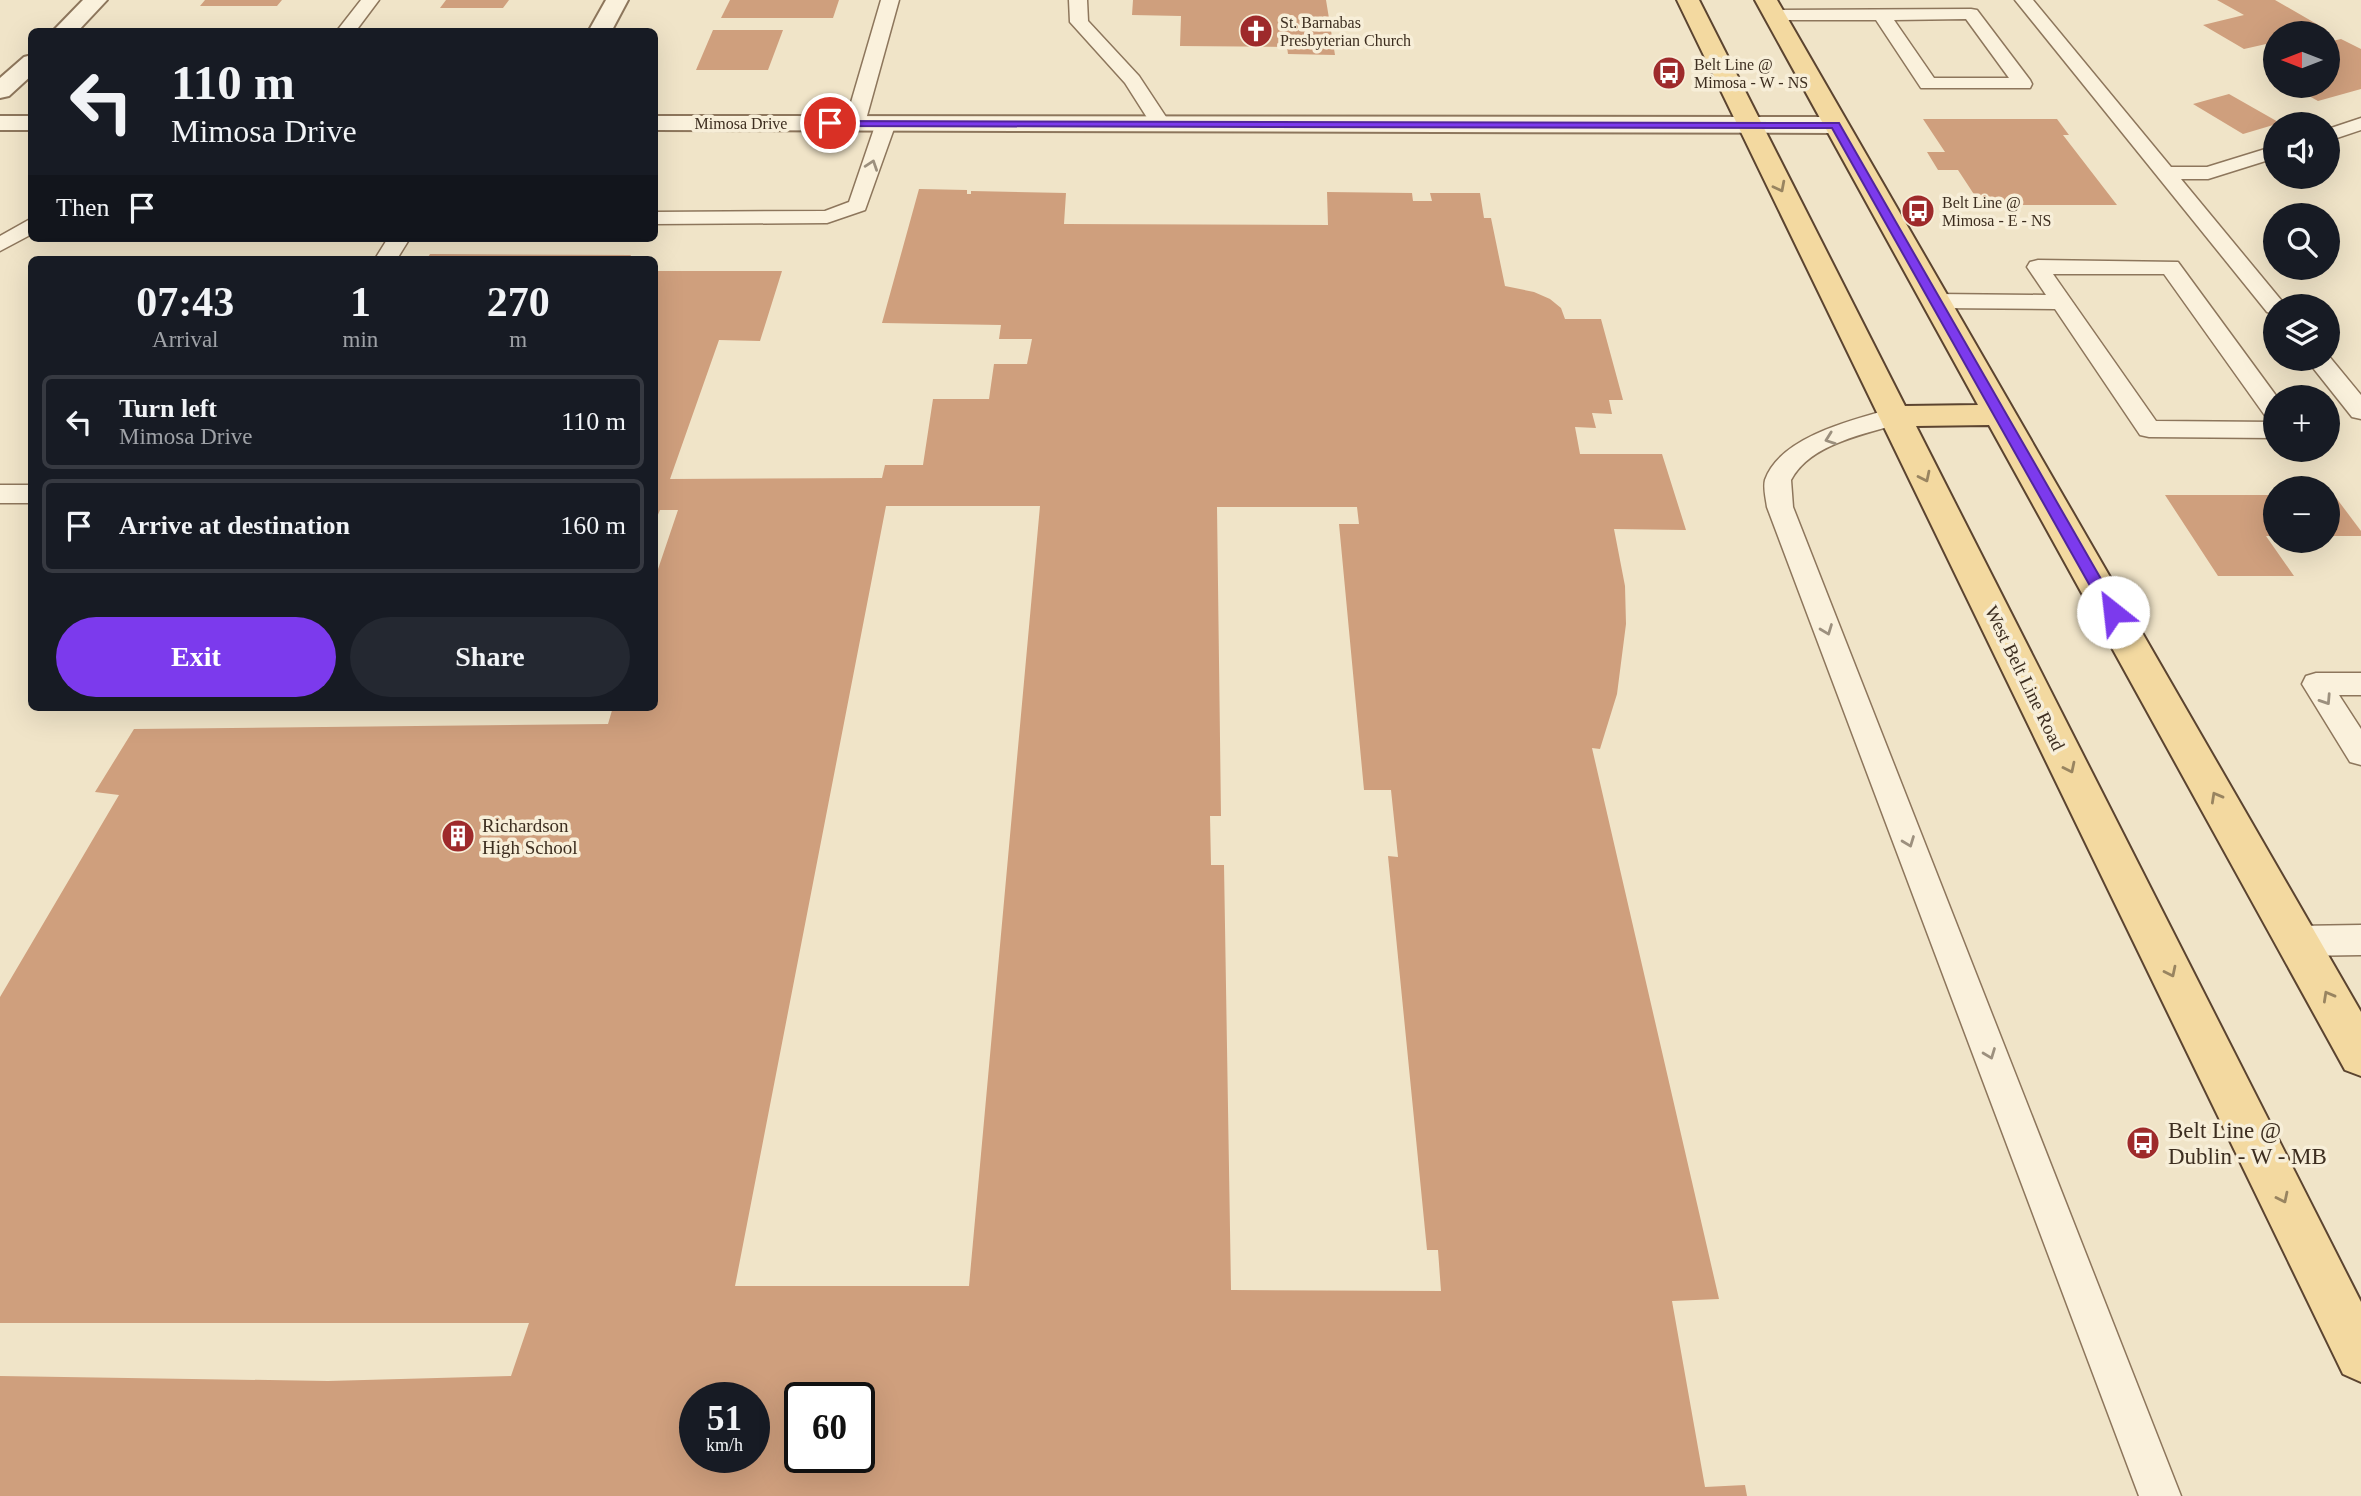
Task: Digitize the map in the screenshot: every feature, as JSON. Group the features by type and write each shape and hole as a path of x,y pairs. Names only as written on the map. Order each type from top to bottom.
{"main road":[{"name":"West Belt Line Road","path":"1688,0 2361,1356"},
{"path":"1770,7 2361,1055"},
{"path":"1895,416 2000,415"}],"street":[{"path":"67,28 96,0"},
{"path":"601,28 617,0"},
{"path":"0,92 28,66"},
{"path":"0,123 28,123"},
{"name":"Mimosa Drive","path":"658,123 1835,125"}],"lane":[{"path":"348,28 369,0"},
{"path":"855,123 890,0"},
{"path":"1078,0 1079,22 1132,80 1160,123"},
{"path":"2024,0 2264,294"},
{"path":"1770,7 1881,14 1971,14 2023,84 1927,84 1881,14"},
{"path":"658,218 827,217 858,206 886,123"},
{"path":"2340,131 2361,124"},
{"path":"2163,173 2208,173 2263,156"},
{"path":"0,245 28,226"},
{"path":"2263,395 2170,267 2038,267 2149,429 2263,430"},
{"path":"1936,302 2061,302"},
{"path":"2328,371 2361,411"},
{"path":"1895,416 1810,446 1789,461 1778,481 1780,508 2160,1496"},
{"path":"0,494 28,494"},
{"path":"2361,684 2316,684 2361,753"},
{"path":"2297,941 2361,940"}],"building":[{"path":"205,0 282,0 277,6 200,6"},
{"path":"446,0 509,0 503,8 440,8"},
{"path":"730,0 839,0 833,18 721,18"},
{"name":"St. Barnabas Presbyterian Church","path":"1133,0 1326,0 1335,55 1288,54 1287,47 1180,46 1181,16 1132,15"},
{"path":"2217,0 2275,0 2311,21 2263,21 2263,45 2244,49 2203,25 2244,15"},
{"path":"713,30 783,30 768,70 696,70"},
{"path":"2340,39 2361,49 2361,89 2340,95"},
{"path":"2229,94 2263,113 2263,128 2243,134 2193,104"},
{"path":"1923,119 2057,119 2069,135 2063,135 2117,205 1981,205 1958,170 1938,170 1927,152 1945,152"},
{"name":"Richardson High School","path":"919,189 967,190 967,194 971,194 971,191 1066,193 1064,224 1328,225 1327,192 1412,193 1413,201 1432,201 1430,193 1480,193 1484,218 1491,218 1505,286 1534,292 1550,299 1561,308 1565,319 1601,319 1623,400 1609,400 1612,414 1592,413 1596,428 1575,427 1580,454 1662,454 1686,530 1614,529 1625,586 1626,624 1617,694 1600,749 1592,748 1719,1299 1672,1301 1705,1487 1745,1485 1747,1496 0,1496 0,1376 328,1381 511,1376 529,1323 0,1323 0,997 119,795 95,792 134,729 608,724 612,711 658,711 658,569 678,510 660,510 658,515 658,271 782,271 760,341 719,340 670,479 882,478 885,465 923,465 933,399 989,399 994,364 1027,364 1032,339 999,339 1001,325 882,323","holes":["886,506 1040,506 969,1286 735,1286","1217,507 1357,507 1359,524 1339,524 1364,790 1391,790 1398,857 1388,856 1427,1250 1438,1250 1441,1291 1231,1290 1224,865 1211,865 1210,816 1221,816"]},
{"path":"430,254 631,255 630,256 429,256"},
{"path":"2165,495 2263,495 2263,553 2278,553 2294,576 2218,576"},
{"path":"2340,503 2361,531 2361,536 2340,536"}],"place":[{"name":"St. Barnabas Presbyterian Church","path":"1256,31"},
{"name":"Belt Line @ Mimosa - W - NS","path":"1669,73"},
{"name":"Belt Line @ Mimosa - E - NS","path":"1918,211"},
{"name":"Richardson High School","path":"458,836"},
{"name":"Belt Line @ Dublin - W - MB","path":"2143,1143"}],"route":[{"path":"830,123 1835,125 2113,612"}]}
